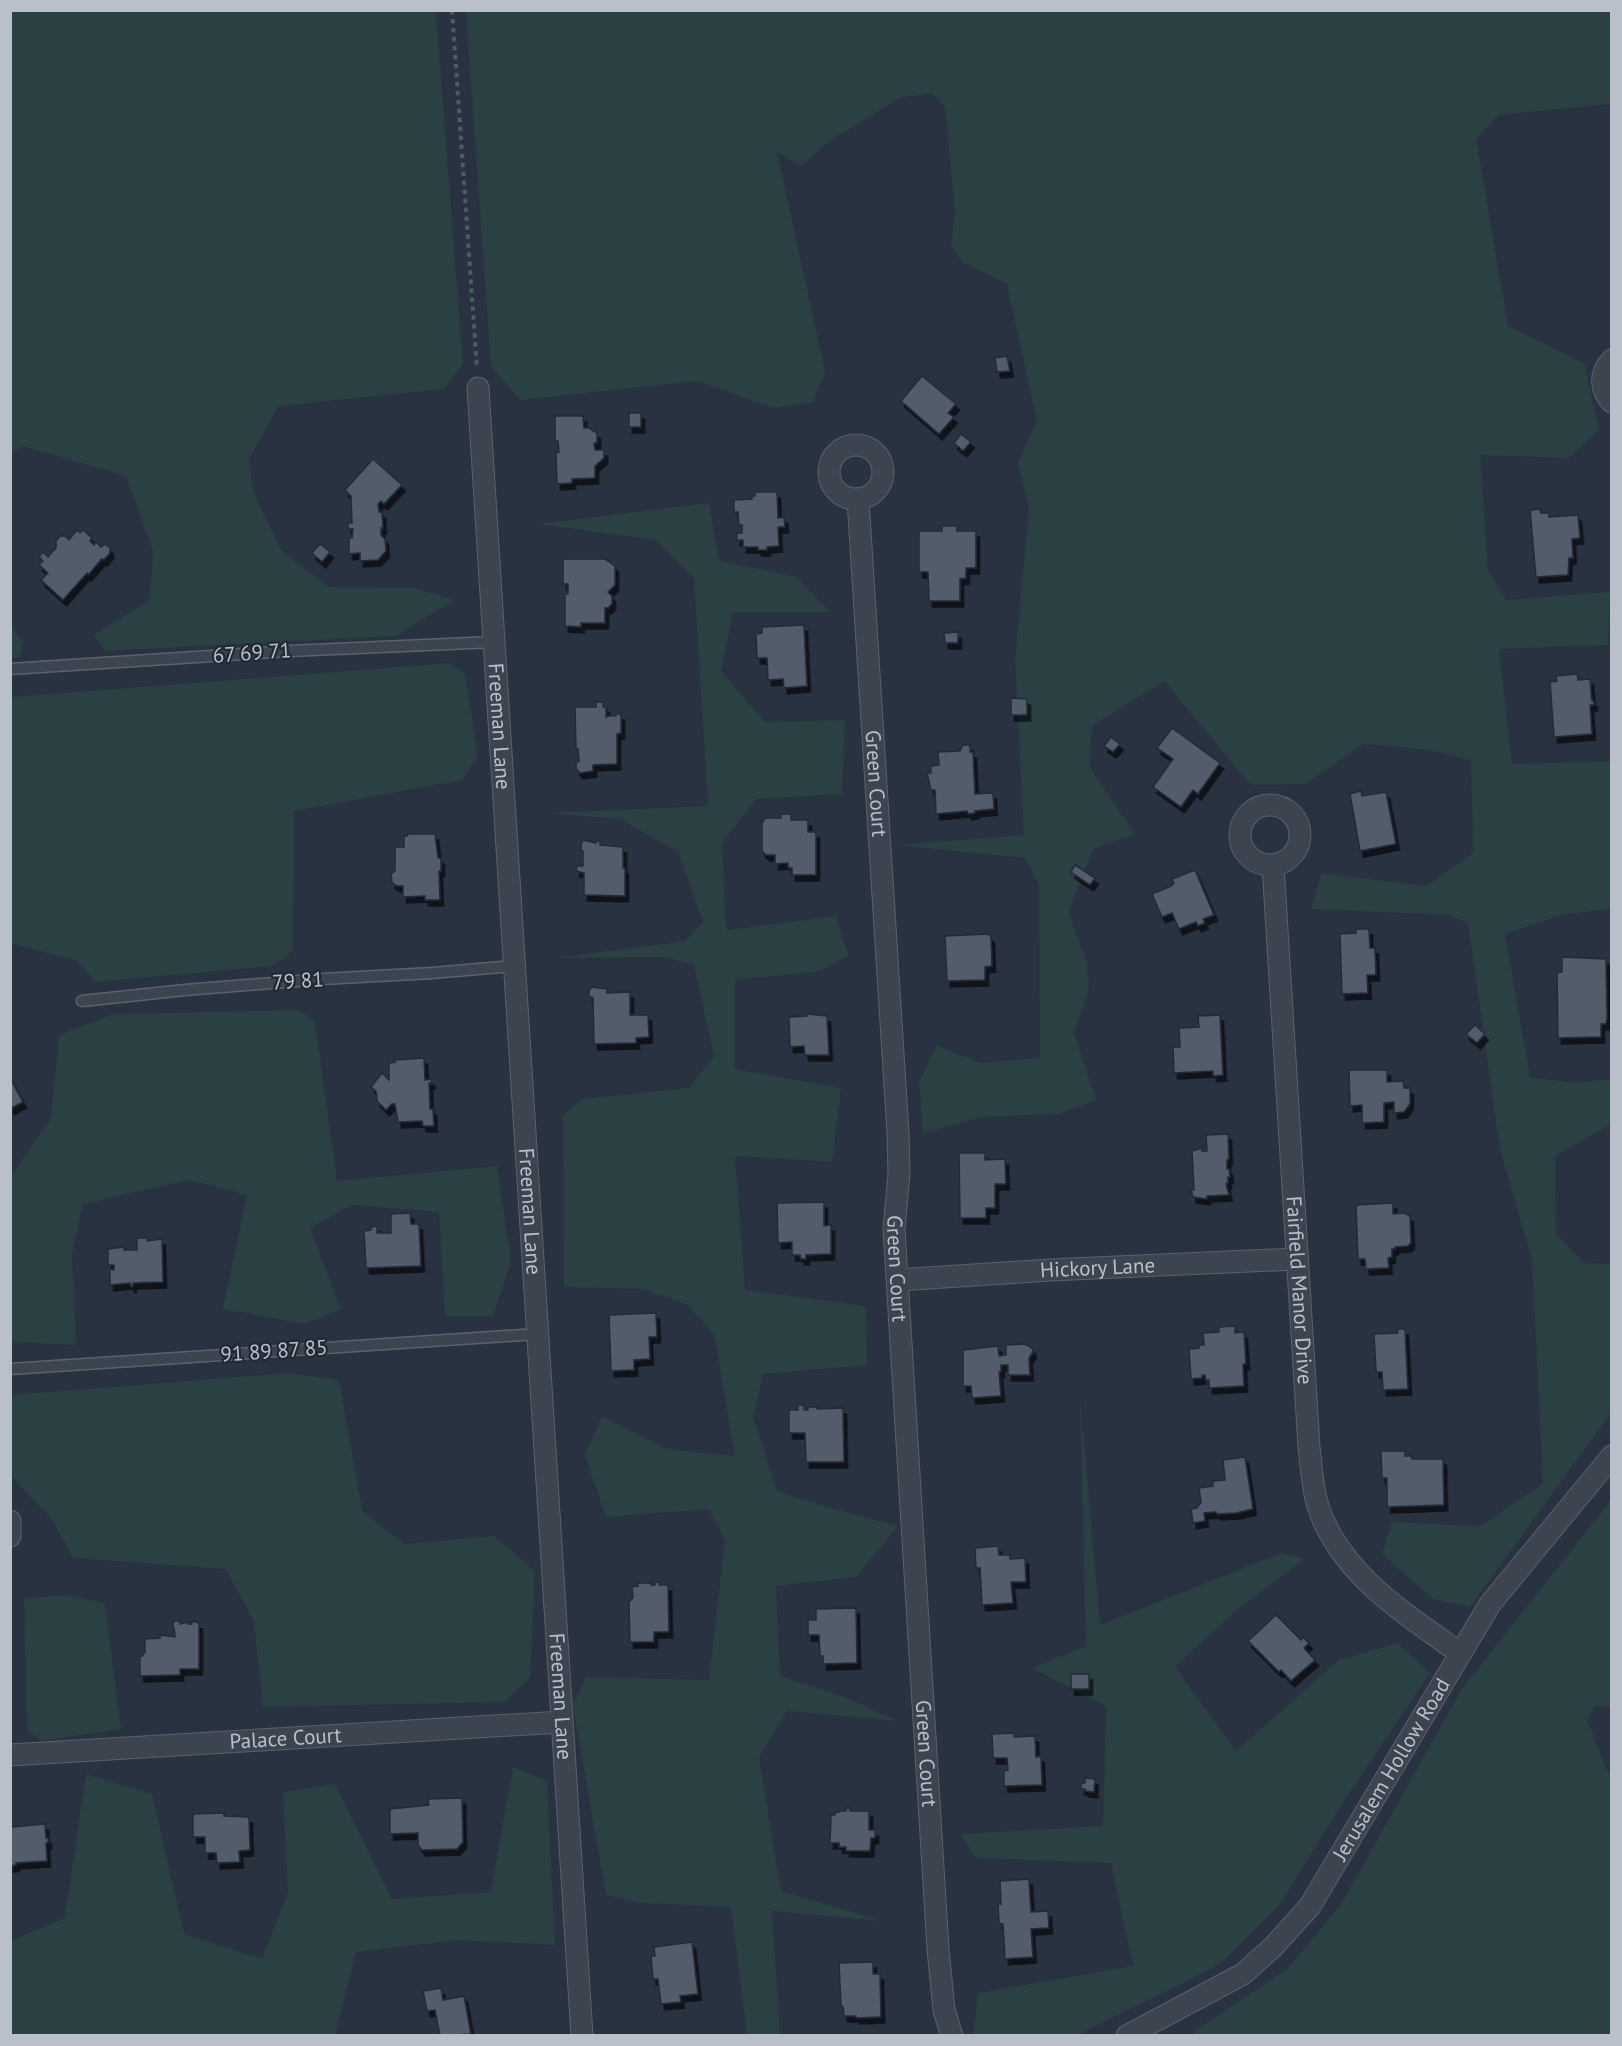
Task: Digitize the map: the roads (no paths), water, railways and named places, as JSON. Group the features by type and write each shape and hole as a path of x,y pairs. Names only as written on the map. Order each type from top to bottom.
{"street":[{"path":"1611,360 1603,373 1602,382 1604,392 1611,402"},
{"name":"Freeman Lane","path":"478,388 582,2036"},
{"name":"Green Court","path":"858,499 898,1133 894,1229 940,1976 944,2010 952,2036"},
{"name":"Fairfield Manor Drive","path":"1273,865 1296,1259 1314,1490 1324,1522 1340,1550 1358,1572 1390,1604 1460,1653"},
{"name":"Hickory Lane","path":"898,1280 1050,1270 1296,1259"},
{"name":"Jerusalem Hollow Road","path":"1127,2036 1243,1974 1273,1947 1310,1906 1490,1604 1611,1456"},
{"path":"10,1521 10,1536"},
{"name":"Palace Court","path":"10,1755 561,1722"}],"lane":[{"name":"67 69 71","path":"10,669 289,651 494,642"},
{"name":"79 81","path":"82,1001 277,983 432,974 514,966"},
{"name":"91 89 87 85","path":"10,1369 537,1334"}]}
